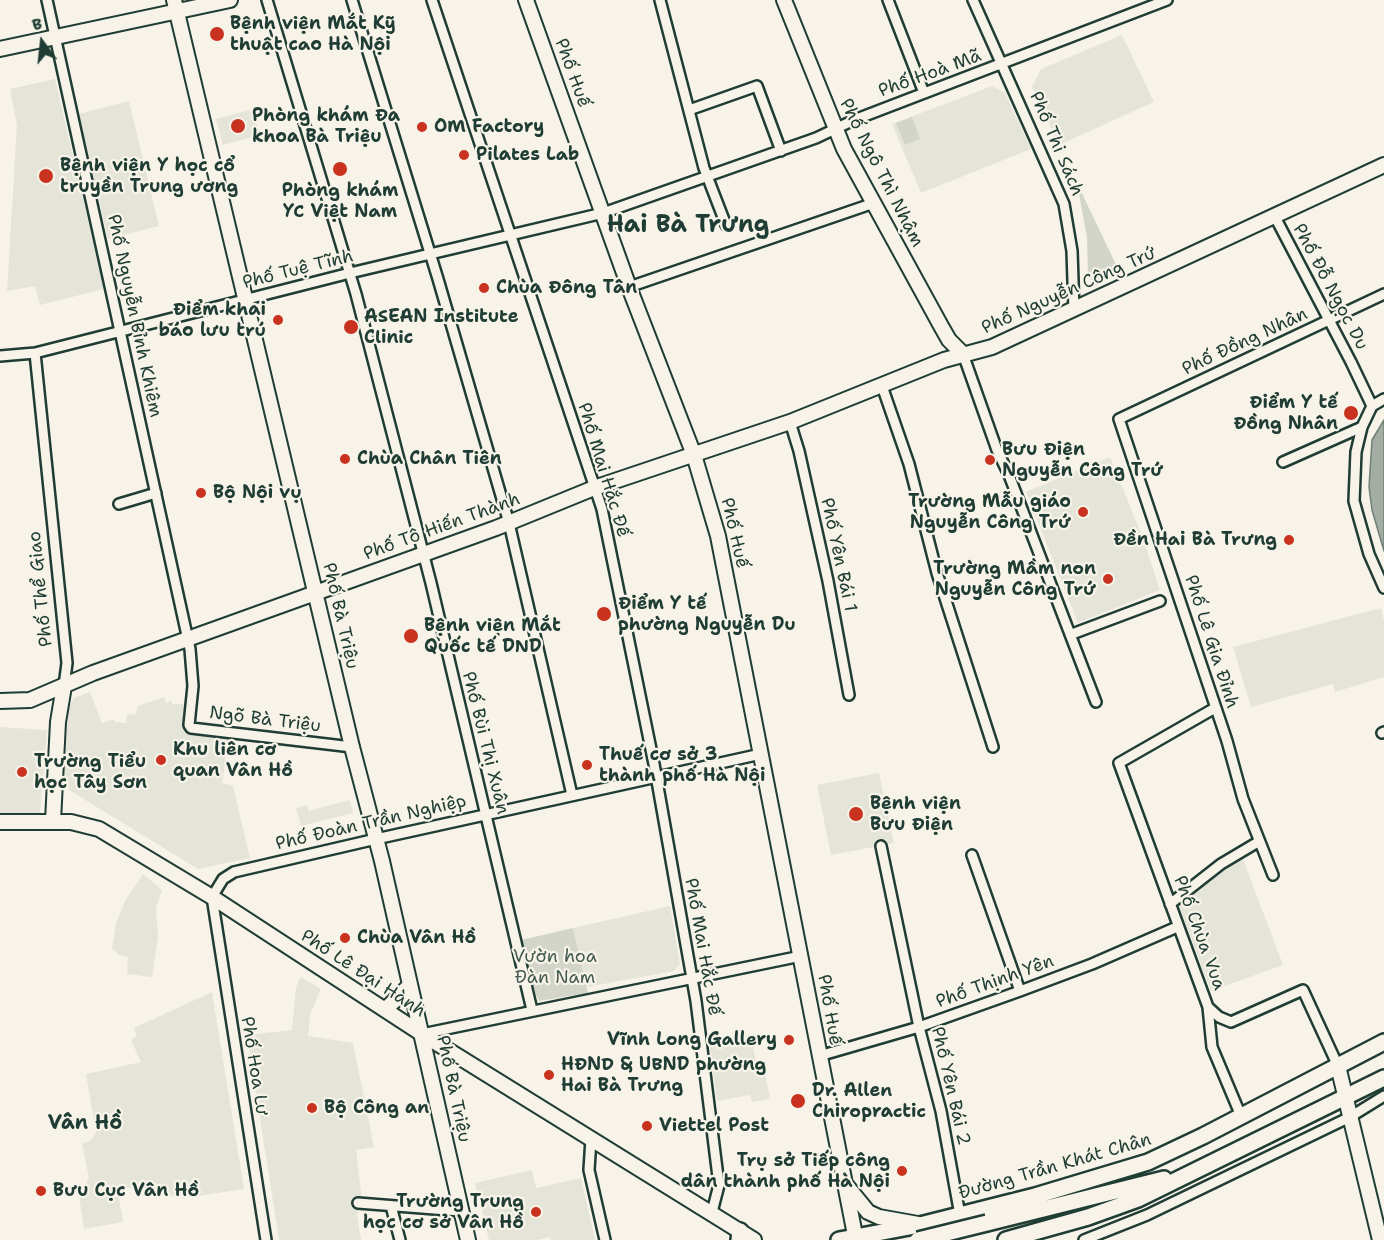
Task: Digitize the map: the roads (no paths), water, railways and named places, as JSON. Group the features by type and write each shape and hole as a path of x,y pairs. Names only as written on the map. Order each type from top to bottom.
{"main road":[{"name":"Đường Trần Khát Chân","path":"839,1240 919,1232 960,1215 1035,1196 1148,1162 1384,1042"},
{"path":"1006,1240 1088,1217 1138,1199 1384,1078"},
{"path":"1037,1211 1118,1181 1148,1162"},
{"path":"919,1232 1037,1211 1190,1173"},
{"path":"933,1240 934,1230 960,1215"}],"street":[{"name":"Phố Nguyễn Bỉnh Khiêm","path":"47,0 122,331 187,639"},
{"path":"0,49 175,5 230,0"},
{"name":"Phố Bùi Thị Xuân","path":"267,0 350,273 423,554 532,1010"},
{"path":"352,0 509,523 572,795"},
{"name":"Phố Mai Hắc Đế","path":"432,0 602,509 692,979 718,1185 712,1212"},
{"name":"Phố Huế","path":"526,0 629,287 694,455 718,536 855,1238"},
{"path":"660,0 707,176 726,225"},
{"name":"Phố Ngô Thì Nhậm","path":"784,0 835,129 945,333 963,354"},
{"path":"888,0 924,93"},
{"name":"Phố Thi Sách","path":"973,0 1001,65 1014,86 1064,204 1072,251 1074,311"},
{"name":"Phố Hoà Mã","path":"603,213 781,151 924,93 1167,0"},
{"name":"Phố Bà Triệu","path":"175,5 376,839 468,1240"},
{"path":"689,110 757,86 781,151"},
{"name":"Phố Nguyễn Công Trứ","path":"694,455 790,422 963,354 992,347 1074,311 1384,165"},
{"path":"629,287 874,203"},
{"name":"Phố Tuệ Tĩnh","path":"0,356 35,352 350,273 603,213"},
{"name":"Phố Đỗ Ngọc Du","path":"1274,215 1371,406"},
{"name":"Phố Đồng Nhân","path":"1119,419 1384,294"},
{"name":"Phố Thể Giao","path":"35,352 67,663 58,722 53,821"},
{"path":"963,354 997,450 1010,475 1096,702"},
{"path":"882,386 909,464 937,573 993,747"},
{"path":"1384,399 1371,406 1362,427 1356,453 1354,501 1369,554 1384,588"},
{"name":"Phố Lê Gia Đỉnh","path":"1119,419 1258,842 1273,876"},
{"name":"Phố Yên Bái 1","path":"790,422 799,451 828,581 849,695"},
{"path":"1283,462 1362,427"},
{"name":"Phố Tô Hiến Thành","path":"0,701 30,700 93,672 316,594 509,523 594,488 694,455"},
{"path":"119,504 156,493"},
{"path":"1072,634 1160,601"},
{"name":"Ngõ Bà Triệu","path":"187,639 193,665 191,728 352,747"},
{"name":"Phố Chùa Vua","path":"1215,708 1119,763 1208,1007 1212,1047 1241,1116"},
{"name":"Phố Đoàn Trần Nghiệp","path":"212,897 223,879 234,872 761,754"},
{"name":"Phố Lê Đại Hành","path":"0,822 53,821 82,824 99,829 212,897 422,1034 712,1212 740,1236 754,1240"},
{"path":"1170,904 1221,864 1258,842"},
{"name":"Phố Yên Bái 2","path":"881,846 919,1027 941,1111 960,1215"},
{"path":"972,855 1020,991"},
{"name":"Phố Hoa Lư","path":"212,897 266,1240"},
{"name":"Phố Thịnh Yên","path":"819,1056 919,1027 1020,991 1092,964 1177,927"},
{"path":"422,1034 801,956"},
{"path":"386,1009 410,985"},
{"path":"1208,1007 1219,1017 1231,1022 1303,990 1338,1066 1380,1240"},
{"path":"1084,1240 1147,1215 1350,1116 1384,1096"},
{"path":"591,1139 589,1170 605,1240"},
{"path":"845,1183 868,1212 919,1232"},
{"path":"358,1203 460,1211"},
{"path":"391,1206 400,1240"}],"place":[{"name":"Bệnh viện Mắt Kỹ thuật cao Hà Nội","path":"217,34"},
{"name":"Phòng khám Đa khoa Bà Triệu","path":"238,126"},
{"name":"OM Factory","path":"422,127"},
{"name":"Pilates Lab","path":"464,155"},
{"name":"Phòng khám YC Việt Nam","path":"340,169"},
{"name":"Bệnh viện Y học cổ truyền Trung ương","path":"46,176"},
{"name":"Chùa Đông Tân","path":"484,288"},
{"name":"Điểm khai báo lưu trú","path":"278,320"},
{"name":"ASEAN Institute Clinic","path":"351,327"},
{"name":"Điểm Y tế Đồng Nhân","path":"1351,413"},
{"name":"Chùa Chân Tiên","path":"345,459"},
{"name":"Bưu Điện Nguyễn Công Trứ","path":"990,460"},
{"name":"Bộ Nội vụ","path":"201,493"},
{"name":"Trường Mẫu giáo Nguyễn Công Trứ","path":"1083,512"},
{"name":"Đền Hai Bà Trưng","path":"1289,540"},
{"name":"Trường Mầm non Nguyễn Công Trứ","path":"1108,579"},
{"name":"Điểm Y tế phường Nguyễn Du","path":"604,614"},
{"name":"Bệnh viện Mắt Quốc tế DND","path":"411,636"},
{"name":"Khu liên cơ quan Vân Hồ","path":"161,760"},
{"name":"Thuế cơ sở 3 thành phố Hà Nội","path":"587,765"},
{"name":"Trường Tiểu học Tây Sơn","path":"22,772"},
{"name":"Bệnh viện Bưu Điện","path":"856,814"},
{"name":"Chùa Vân Hồ","path":"345,938"},
{"name":"Vĩnh Long Gallery","path":"789,1040"},
{"name":"HĐND & UBND phường Hai Bà Trưng","path":"549,1075"},
{"name":"Dr. Allen Chiropractic","path":"798,1101"},
{"name":"Bộ Công an","path":"312,1108"},
{"name":"Viettel Post","path":"647,1126"},
{"name":"Trụ sở Tiếp công dân thành phố Hà Nội","path":"902,1171"},
{"name":"Bưu Cục Vân Hồ","path":"41,1191"},
{"name":"Trường Trung học cơ sở Vân Hồ","path":"536,1212"}],"district":[{"name":"Hai Bà Trưng","path":"688,226"},
{"name":"Vân Hồ","path":"85,1124"}],"park label":[{"name":"Vườn hoa Đàn Nam","path":"555,967"}]}
